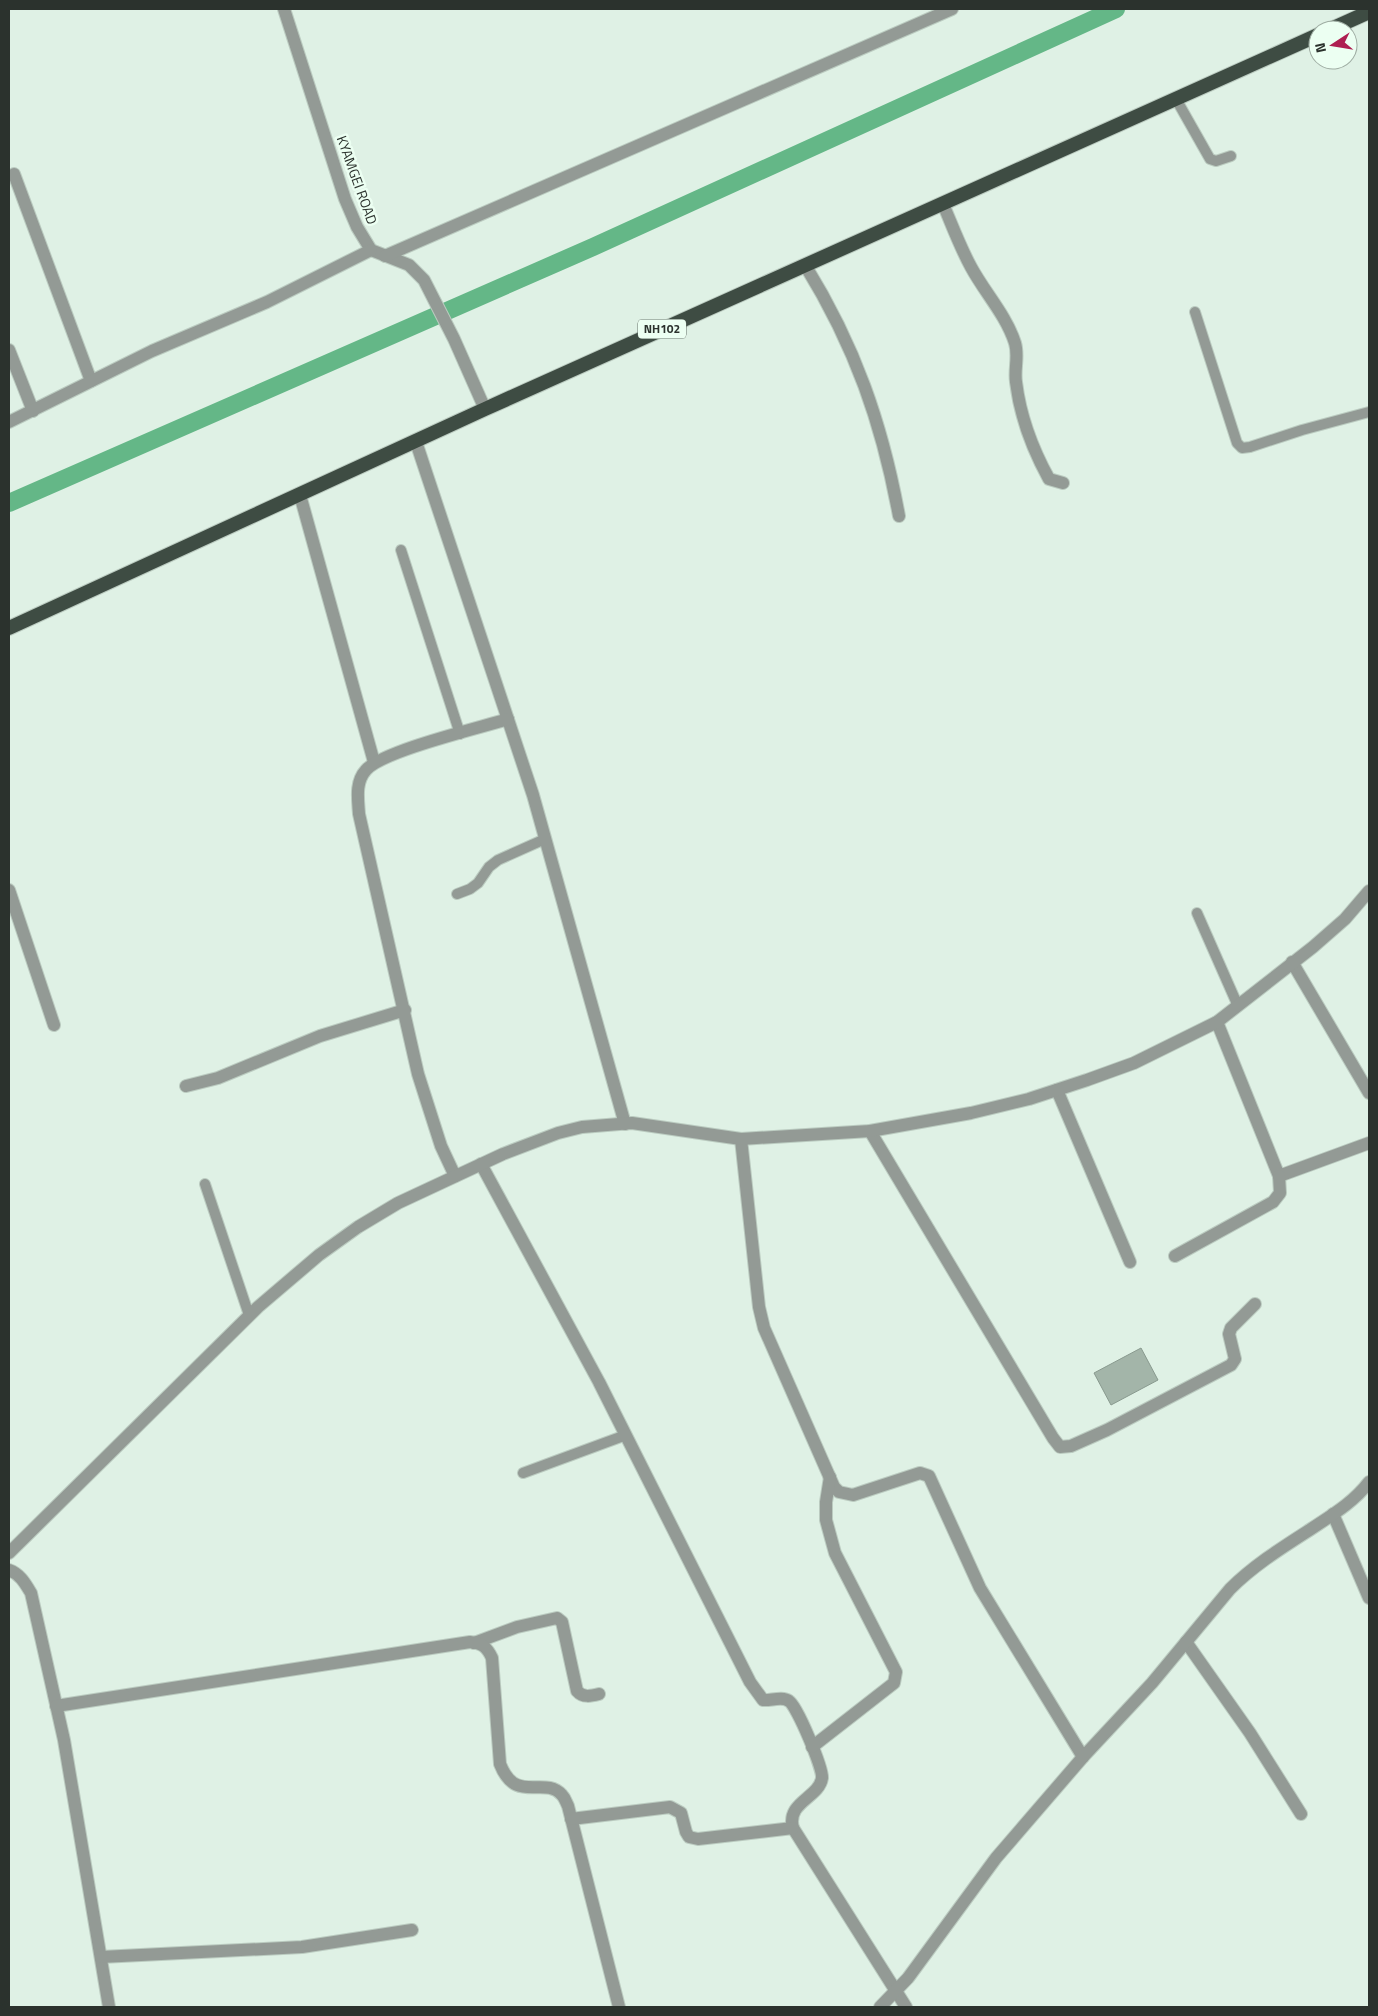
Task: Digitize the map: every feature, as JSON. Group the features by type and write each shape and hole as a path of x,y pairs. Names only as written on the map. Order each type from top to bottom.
{"highway":[{"path":"1351,20 1369,12"},
{"name":"NH102","path":"9,628 485,409 1308,40"}],"street":[{"name":"KYAMGEI ROAD","path":"284,9 345,199 357,227 371,250"},
{"path":"385,256 952,9"},
{"path":"14,174 91,381"},
{"path":"943,204 970,266 999,311 1015,345 1017,392 1024,419 1043,467 1049,480 1064,483"},
{"path":"9,422 152,351 267,302 371,250 409,265 424,280 454,339 485,409"},
{"path":"806,265 839,325 870,396 891,469 899,516"},
{"path":"9,350 33,410"},
{"path":"416,442 508,719 545,839 625,1124"},
{"path":"300,495 374,762"},
{"path":"455,1176 441,1146 418,1074 359,814 358,785 365,770 374,762 400,751 508,719"},
{"path":"9,890 54,1025"},
{"path":"9,1553 249,1315 319,1255 358,1227 398,1203 503,1154 558,1133 582,1127 625,1124 653,1125 741,1139 870,1131 971,1113 1057,1090 1134,1063 1217,1022 1313,947 1345,918 1369,891"},
{"path":"1292,962 1369,1092"},
{"path":"186,1086 218,1078 320,1036 405,1010"},
{"path":"1174,1256 1272,1202 1280,1193 1279,1176 1217,1022"},
{"path":"1057,1090 1130,1262"},
{"path":"870,1131 1052,1438 1060,1447 1071,1446 1107,1430 1231,1365 1234,1359 1229,1334 1232,1328 1255,1304"},
{"path":"741,1139 759,1308 764,1328 830,1477 839,1492 853,1495 920,1473 929,1476 980,1588 1083,1757"},
{"path":"1279,1176 1369,1143"},
{"path":"481,1164 599,1382 759,1696 768,1701 783,1699 789,1701 794,1707 820,1766 822,1778 819,1785 794,1812 790,1820 793,1828 906,2007"},
{"path":"812,1747 894,1682 896,1678 896,1672 835,1554 826,1520 826,1502 830,1477"},
{"path":"880,2007 896,1992 996,1858 1083,1757 1152,1683 1244,1575 1333,1514 1369,1482"},
{"path":"1333,1514 1369,1598"},
{"path":"9,1570 16,1572 31,1593 64,1740 109,2007"},
{"path":"56,1706 474,1642 517,1627 557,1618 562,1622 577,1691 580,1695 586,1696 600,1694"},
{"path":"474,1642 481,1643 488,1649 492,1658 500,1764 504,1774 511,1782 522,1787 551,1789 562,1794 568,1806 619,2007"},
{"path":"1186,1642 1250,1733 1301,1814"},
{"path":"571,1819 670,1807 681,1813 689,1837 698,1839 793,1828"},
{"path":"101,1957 302,1947 412,1930"}],"lane":[{"path":"1176,99 1210,159 1216,161 1231,156"},
{"path":"1196,312 1237,443 1242,448 1369,412"},
{"path":"401,550 460,734"},
{"path":"458,894 470,889 478,882 489,866 498,860 545,839"},
{"path":"1197,913 1238,1006"},
{"path":"205,1184 249,1315"},
{"path":"523,1473 626,1436"}],"building":[{"path":"1141,1348 1158,1380 1111,1405 1094,1373"}],"waterway":[{"path":"9,503 593,247 1116,9"}]}
